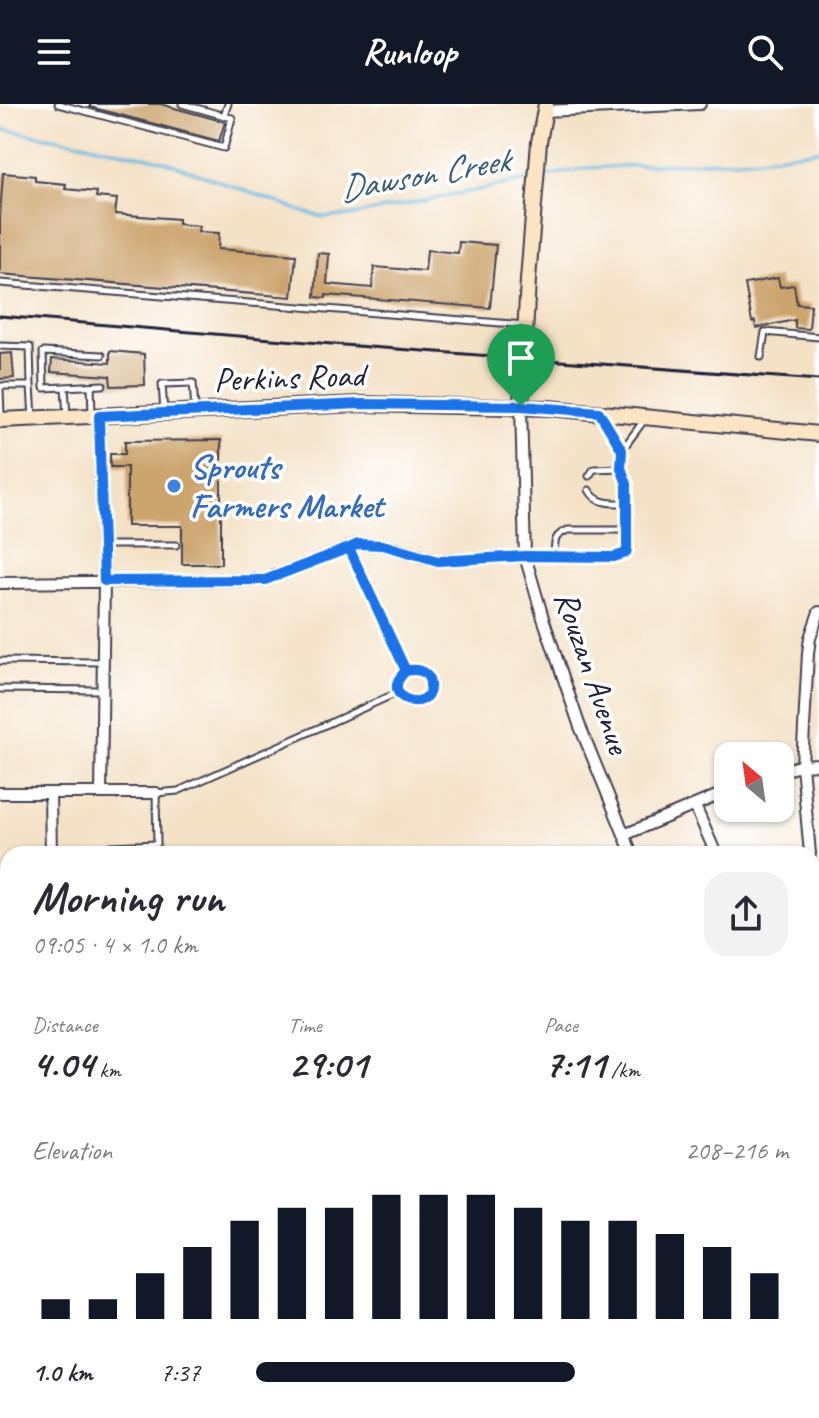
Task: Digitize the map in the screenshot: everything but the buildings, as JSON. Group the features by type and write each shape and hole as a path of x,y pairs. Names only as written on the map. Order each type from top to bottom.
{"main road":[{"path":"521,406 534,205 544,106"},
{"name":"Perkins Road","path":"1,420 360,404 521,406 819,434"}],"street":[{"path":"544,106 700,104"},
{"name":"Rouzan Avenue","path":"521,406 525,556 579,724 629,846"},
{"path":"95,416 104,581 101,793"},
{"path":"0,583 265,580 358,544 383,545 438,561 525,556"},
{"path":"809,846 802,765 808,653 819,612"},
{"path":"794,768 819,764"},
{"path":"0,793 156,793"},
{"path":"50,793 51,846"},
{"path":"624,835 714,797"},
{"path":"695,806 712,846"}],"lane":[{"path":"58,104 224,148 232,118 182,104"},
{"path":"89,112 91,104"},
{"path":"224,115 228,104"},
{"path":"0,283 526,325"},
{"path":"761,357 765,332 819,337"},
{"path":"0,346 30,347 33,419"},
{"path":"102,355 43,352 44,388 103,385"},
{"path":"164,413 162,384 193,383 195,411"},
{"path":"1,420 0,388 31,386"},
{"path":"91,386 95,416"},
{"path":"65,387 67,417"},
{"path":"599,412 622,450"},
{"path":"525,556 621,556 626,553 627,484 621,468 622,450 647,417"},
{"path":"589,476 594,469 621,468"},
{"path":"589,490 592,497 599,501 627,503"},
{"path":"554,556 556,539 568,530 627,530"},
{"path":"102,545 176,545"},
{"path":"349,548 406,671"},
{"path":"0,661 103,662"},
{"path":"417,669 426,674 430,689 424,698 414,702 399,692 397,684 406,671 417,669"},
{"path":"0,689 102,690"},
{"path":"111,846 157,844 156,793 178,791 399,692"}],"waterway":[{"name":"Dawson Creek","path":"0,129 161,160 322,217 349,216 532,179"},
{"name":"Dawson Creek","path":"539,177 588,168 752,159 819,150"}],"railway":[{"path":"0,316 819,380"}],"place":[{"name":"Sprouts Farmers Market","path":"174,486"}],"route":[{"path":"521,406 360,404 99,416 104,581 265,580 349,548 406,671 397,684 400,694 408,701 419,701 428,694 429,679 417,669 406,671 377,609 349,548 358,544 383,545 438,561 525,556 614,557 626,553 627,484 621,468 622,450 599,412 521,406"}]}
